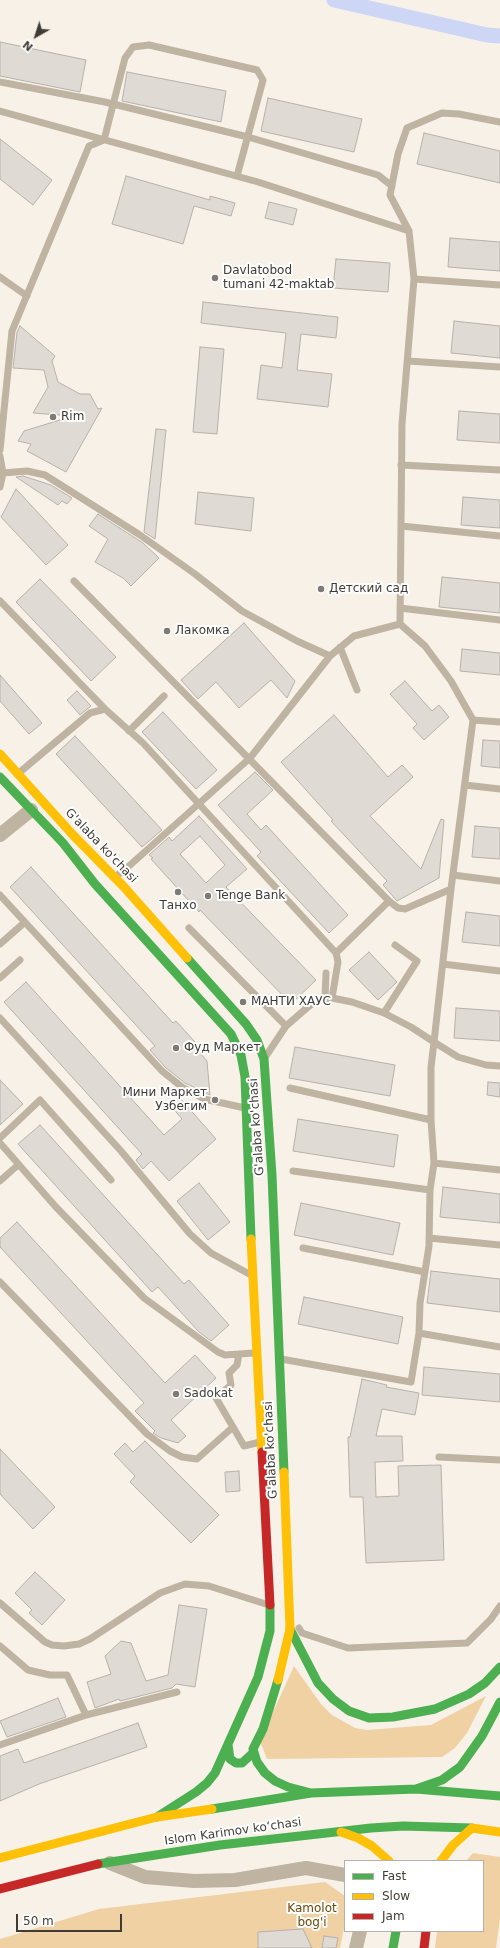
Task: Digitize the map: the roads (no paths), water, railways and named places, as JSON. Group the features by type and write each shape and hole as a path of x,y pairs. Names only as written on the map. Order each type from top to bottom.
{"main road":[{"name":"G'alaba ko'chasi","path":"0,754 73,835 115,878 117,893 231,1034 241,1055 245,1077 247,1109 263,1226 278,1358 290,1597 290,1629"},
{"name":"G'alaba ko'chasi","path":"0,777 63,844 117,893 246,1024 257,1040 264,1059 272,1175 254,1277 256,1353 270,1594 270,1631 258,1677 215,1774 208,1784 157,1817"},
{"path":"290,1629 318,1683 333,1699 349,1711 368,1718 417,1714 441,1707 469,1694 485,1683 500,1668"},
{"path":"290,1629 280,1672 262,1729 253,1750 257,1762 265,1773 275,1781 288,1787 311,1793"},
{"path":"416,1789 436,1784 460,1767 482,1736 500,1702"},
{"path":"228,1745 228,1754 230,1759 236,1763 245,1761 254,1752"},
{"path":"0,1858 157,1817 311,1793 416,1789 500,1796"},
{"name":"Islom Karimov koʻchasi","path":"0,1889 108,1862 220,1845 338,1831 403,1826 474,1828 500,1832"},
{"path":"442,1860 453,1845 474,1828"},
{"path":"338,1831 363,1840 377,1849 388,1860"},
{"path":"393,1948 396,1932"},
{"path":"424,1948 426,1932"}],"street":[{"path":"0,835 31,810"},
{"path":"108,1862 145,1877 194,1881 234,1880 306,1868 344,1875"},
{"path":"356,1948 360,1932"}],"lane":[{"path":"104,140 125,58 133,47 149,45 256,70 263,80 237,176"},
{"path":"0,82 114,105 248,137 378,175 392,186"},
{"path":"0,111 237,176 409,231"},
{"path":"278,1358 411,1382 419,1333 420,1303 429,1238 430,1190 434,1163 431,1120 431,1067 451,889 473,720 451,681 425,646 400,624 402,424 414,279 409,231 390,195 398,154 407,128 442,113 459,114 500,122"},
{"path":"0,450 12,331 89,146 104,140"},
{"path":"0,277 27,296"},
{"path":"414,279 500,285"},
{"path":"408,361 500,367"},
{"path":"0,456 2,471 0,487"},
{"path":"401,465 500,470"},
{"path":"2,471 27,471 45,475 140,535 195,574 242,611 296,641 330,656"},
{"path":"401,526 500,536"},
{"path":"74,581 250,758 389,901 398,908 405,909 451,889"},
{"path":"0,602 105,709 143,744 336,953 338,962 329,998"},
{"path":"400,608 500,620"},
{"path":"115,878 250,758 330,656 340,647 354,636 400,624"},
{"path":"340,647 357,690"},
{"path":"129,731 164,696"},
{"path":"18,774 90,713 105,709"},
{"path":"473,720 500,722"},
{"path":"465,785 500,789"},
{"path":"453,875 500,881"},
{"path":"0,895 162,1071 182,1087 204,1098 247,1109"},
{"path":"336,953 389,901"},
{"path":"0,944 25,922"},
{"path":"189,928 286,1026"},
{"path":"384,1013 417,961 395,945"},
{"path":"0,978 20,960"},
{"path":"443,964 500,971"},
{"path":"326,973 329,998"},
{"path":"264,1059 286,1026 314,1002 329,998 352,1002 384,1013 411,1027 458,1057 486,1065 500,1066"},
{"path":"0,1018 121,1151 190,1234 211,1253 254,1277"},
{"path":"290,1088 431,1120"},
{"path":"0,1138 40,1100 110,1180"},
{"path":"0,1143 55,1206 144,1298 218,1352 225,1355 256,1353"},
{"path":"434,1163 500,1170"},
{"path":"0,1181 18,1165"},
{"path":"293,1171 430,1190"},
{"path":"429,1238 500,1245"},
{"path":"302,1248 425,1272"},
{"path":"0,1282 147,1434 170,1451 182,1457 197,1459 233,1427"},
{"path":"419,1333 500,1347"},
{"path":"239,1354 237,1365 229,1372 231,1385 216,1398 244,1446 262,1442"},
{"path":"439,1457 500,1460"},
{"path":"0,1603 45,1642 52,1645 64,1646 90,1639 160,1593 185,1584 209,1586 270,1605"},
{"path":"290,1615 302,1632 348,1648 467,1643 491,1620 500,1606"},
{"path":"0,1646 28,1670 50,1675 67,1675 86,1715"},
{"path":"0,1745 86,1715 177,1692"}],"waterway":[{"path":"334,0 487,35 500,36"}],"place":[{"name":"Davlatobod tumani 42-maktab","path":"215,278"},
{"name":"Rim","path":"53,417"},
{"name":"Детский сад","path":"321,589"},
{"name":"Лакомка","path":"167,631"},
{"name":"Танхо","path":"178,892"},
{"name":"Tenge Bank","path":"208,896"},
{"name":"МАНТИ ХАУС","path":"243,1002"},
{"name":"Фуд Маркет","path":"176,1048"},
{"name":"Мини Маркет Узбегим","path":"215,1100"},
{"name":"Sadokat","path":"176,1394"}],"park label":[{"name":"Kamolot bog'i","path":"312,1916"}]}
